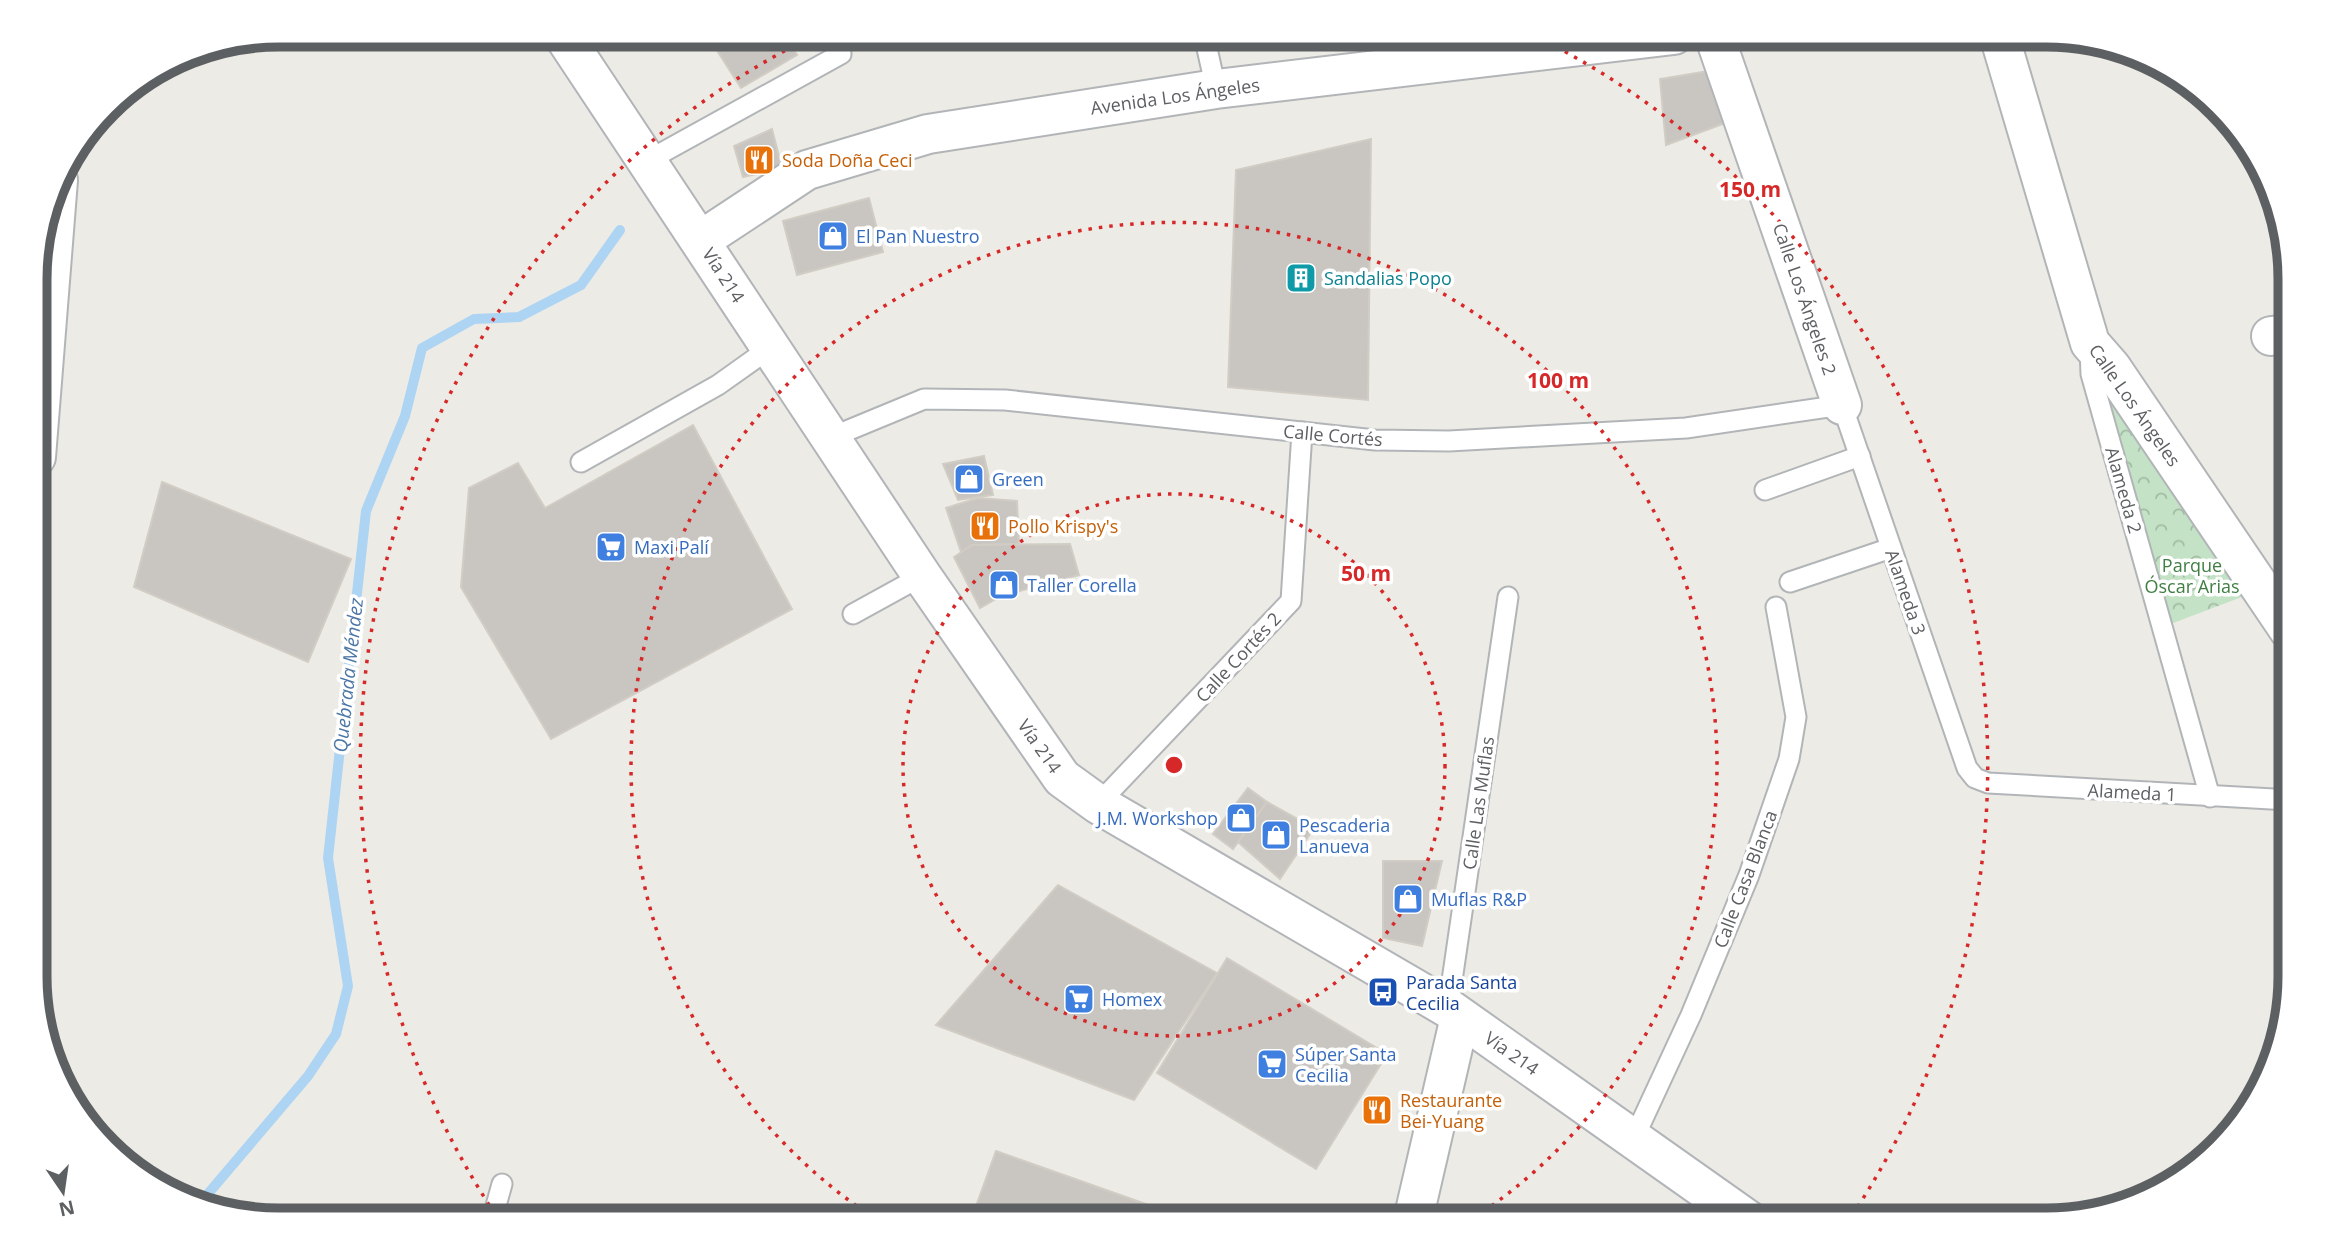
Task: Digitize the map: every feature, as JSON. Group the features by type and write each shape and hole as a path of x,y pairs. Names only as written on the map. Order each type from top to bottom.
{"street":[{"name":"Vía 214","path":"572,47 922,576 1062,778 1098,804 1454,1012 1730,1207"},
{"name":"Avenida Los Ángeles","path":"701,240 807,170 928,134 1492,47"},
{"name":"Calle Los Ángeles 2","path":"1718,47 1842,405"},
{"name":"Calle Los Ángeles","path":"2003,47 2090,343 2111,367 2278,614"},
{"path":"48,307 55,220"},
{"path":"1415,1207 1454,1012"}],"lane":[{"path":"647,161 841,54 840,47"},
{"path":"1207,47 1216,89"},
{"name":"Alameda 2","path":"2090,343 2091,374 2210,797"},
{"path":"581,462 718,385 770,348"},
{"name":"Calle Cortés","path":"832,437 924,399 1005,400 1375,440 1463,440 1686,428 1842,405"},
{"name":"Alameda 3","path":"1842,405 1967,768 1975,778"},
{"name":"Calle Cortés 2","path":"1098,804 1291,601 1302,432"},
{"path":"1765,490 1860,456"},
{"path":"1790,582 1891,548"},
{"path":"853,614 922,576"},
{"name":"Calle Las Muflas","path":"1454,1012 1508,597"},
{"name":"Calle Casa Blanca","path":"1634,1138 1691,1016 1749,875 1789,760 1796,717 1776,607"},
{"name":"Alameda 1","path":"1975,778 1988,783 2278,800"},
{"path":"495,1208 502,1184"}],"green space":[{"name":"Parque Óscar Arias","path":"2102,372 2247,595 2168,625"}],"building":[{"path":"715,47 792,47 797,55 741,88"},
{"path":"1430,47 1477,47 1432,56"},
{"path":"1715,70 1725,123 1666,145 1660,79"},
{"name":"Soda Doña Ceci","path":"772,129 782,168 743,177 734,146"},
{"name":"Sandalias Popo","path":"1371,139 1368,400 1228,387 1236,170"},
{"name":"El Pan Nuestro","path":"869,198 883,252 797,275 783,221"},
{"name":"Maxi Palí","path":"693,425 792,609 551,739 461,587 469,488 518,463 545,508"},
{"name":"Green","path":"984,456 993,495 958,500 943,464"},
{"path":"162,482 351,559 308,662 134,587"},
{"name":"Pollo Krispy's","path":"978,498 1017,501 1019,544 972,545 961,552 946,508"},
{"name":"Taller Corella","path":"1070,544 1079,575 1001,596 980,608 954,557 972,545"},
{"name":"J.M. Workshop","path":"1248,788 1267,802 1233,849 1213,834"},
{"name":"Pescaderia Lanueva","path":"1267,802 1314,828 1280,879 1238,842"},
{"name":"Muflas R&P","path":"1383,861 1442,861 1422,946 1383,938"},
{"name":"Homex","path":"1058,885 1217,973 1134,1100 936,1025"},
{"name":"Súper Santa Cecilia","path":"1227,958 1387,1054 1316,1169 1157,1073"},
{"path":"996,1151 1156,1208 975,1208"}],"waterway":[{"name":"Quebrada Méndez","path":"206,1196 308,1076 336,1034 348,986 328,858 366,511 405,416 422,348 474,319 519,317 581,285 620,230"}],"place":[{"name":"Soda Doña Ceci","path":"759,160"},
{"name":"El Pan Nuestro","path":"833,236"},
{"name":"Sandalias Popo","path":"1301,278"},
{"name":"Green","path":"969,479"},
{"name":"Pollo Krispy's","path":"985,526"},
{"name":"Maxi Palí","path":"611,547"},
{"name":"Taller Corella","path":"1004,585"},
{"name":"J.M. Workshop","path":"1241,818"},
{"name":"Pescaderia Lanueva","path":"1276,835"},
{"name":"Muflas R&P","path":"1408,899"},
{"name":"Parada Santa Cecilia","path":"1383,992"},
{"name":"Homex","path":"1079,999"},
{"name":"Súper Santa Cecilia","path":"1272,1064"},
{"name":"Restaurante Bei-Yuang","path":"1377,1110"}]}
